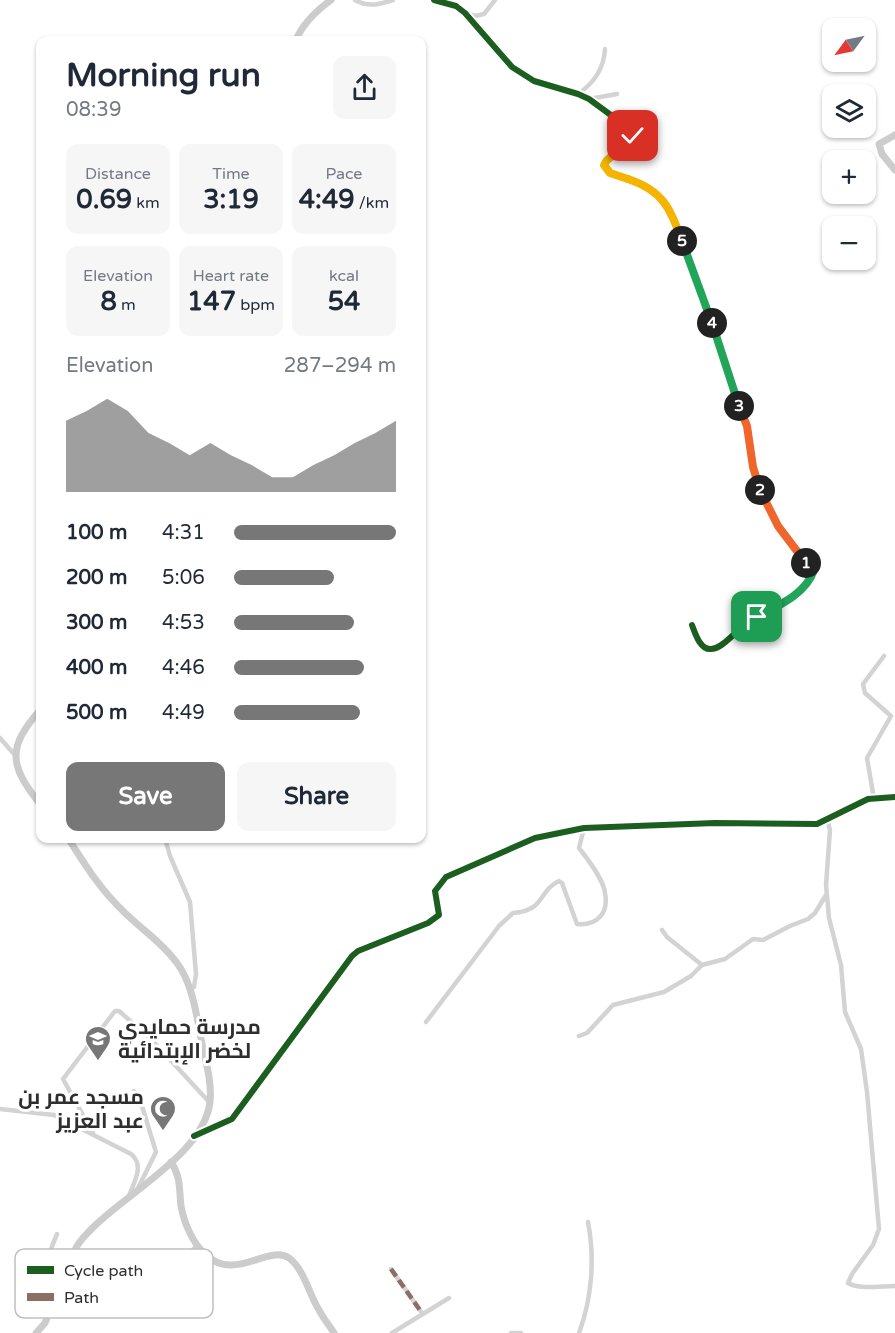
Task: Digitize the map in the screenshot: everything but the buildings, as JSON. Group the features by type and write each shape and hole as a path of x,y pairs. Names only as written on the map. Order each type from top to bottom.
{"street":[{"path":"298,36 302,27 316,11 331,0"},
{"path":"356,0 366,5 376,5 393,0"},
{"path":"434,0 456,6 475,16 484,15 495,0"},
{"path":"460,9 512,67 534,81 589,99 623,124 637,143 610,157 604,165 610,173 633,181 661,197 670,208 708,307 730,380 747,426 756,483 778,526 797,553 814,570 811,579 787,601 749,623 719,646 711,649 705,648 700,643 692,625"},
{"path":"578,94 587,88 600,71 605,49"},
{"path":"589,99 617,94"},
{"path":"895,135 879,144 882,154 895,170"},
{"path":"874,799 867,758 891,716 865,693 863,684 884,656"},
{"path":"14,754 25,728 36,715"},
{"path":"0,738 14,754 20,774 36,798"},
{"path":"194,1136 232,1119 352,956 358,951 428,923 439,915 435,891 446,877 535,838 584,828 715,823 817,824 868,799 895,797"},
{"path":"827,819 830,830 827,892 829,918 838,946 845,1012 861,1049 879,1229 873,1245 848,1283 861,1287 895,1286"},
{"path":"426,1022 499,926 513,913 534,908 551,885 559,881 562,883 577,924 588,925 598,921 604,911 605,891 579,848 584,828"},
{"path":"71,843 91,875 122,909 171,956 184,976 190,990 209,1075 210,1103 203,1125 171,1162 93,1227 75,1249"},
{"path":"166,843 189,902 196,974 194,987 190,990"},
{"path":"579,1036 587,1033 613,1005 664,992 691,976 702,965 725,959 753,939 763,940 793,924 808,919 815,913 827,892"},
{"path":"662,930 667,937 702,965"},
{"path":"94,1135 63,1079 115,1011 119,1011 152,1040 210,1103"},
{"path":"134,1091 142,1106 156,1152 137,1190"},
{"path":"0,1109 54,1115 135,1158 139,1169 129,1196"},
{"path":"171,1162 180,1179 181,1208 186,1224 200,1249"},
{"path":"579,1333 584,1321 592,1267 588,1221"},
{"path":"51,1249 57,1234"},
{"path":"194,1249 197,1245"},
{"path":"213,1260 221,1265 229,1266 284,1255 290,1258 318,1310 334,1333"},
{"path":"391,1269 422,1313"},
{"path":"392,1333 449,1298"},
{"path":"36,1333 47,1318"},
{"path":"511,1333 521,1333"}],"marked path":[{"path":"391,1269 422,1313"}],"cycle path":[{"path":"434,0 456,6 465,13 512,67 534,81 589,99 623,124 637,143 610,157 604,164 617,176 649,189 670,208 747,424 753,470 762,498 785,537 815,570 807,583 794,595 746,625 718,647 711,649 704,647 698,640 692,625"},
{"path":"194,1136 232,1119 352,956 358,951 428,923 439,915 435,891 446,877 535,838 584,828 715,823 817,824 868,799 895,797"}],"place":[{"name":"مدرسة حمايدي لخضر الإبتدائية","path":"98,1062"},
{"name":"مسجد عمر بن عبد العزيز","path":"163,1132"}],"route":[{"path":"633,136 637,143 634,147 610,157 604,165 610,173 633,181 661,197 670,208 708,307 730,380 747,426 756,483 778,526 797,553 814,570 811,579 787,601 757,617"}]}
